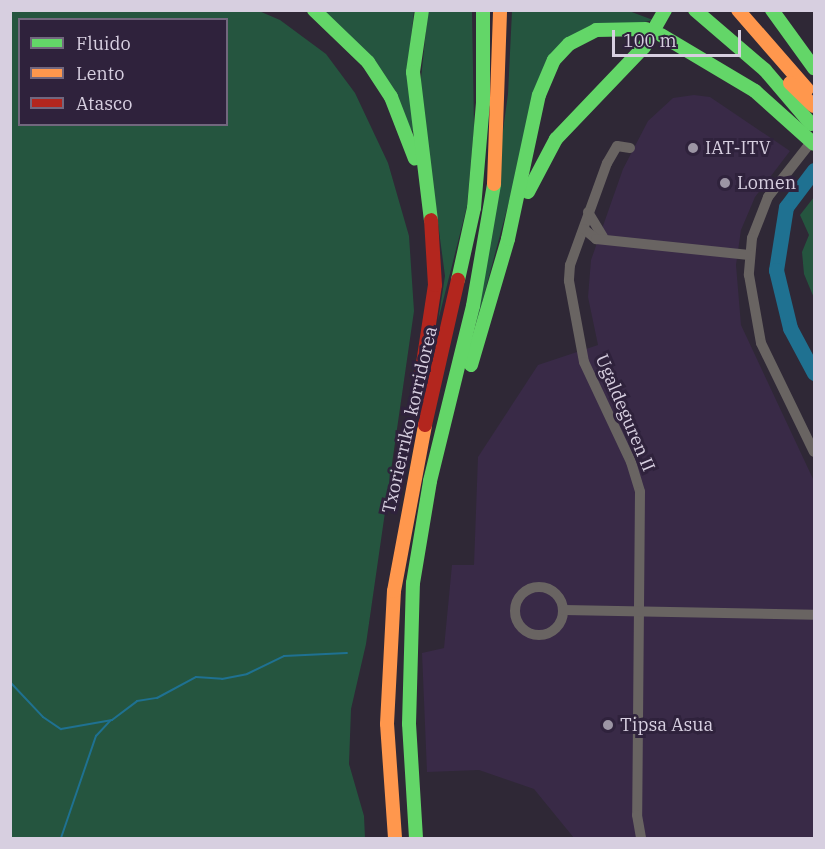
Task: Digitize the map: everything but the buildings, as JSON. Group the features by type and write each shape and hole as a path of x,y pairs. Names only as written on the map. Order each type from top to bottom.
{"highway":[{"path":"314,10 368,62 391,97 418,167 434,242"},
{"path":"387,724 382,668 386,568 429,336 434,242 413,72 422,10"},
{"path":"508,239 556,139 644,47 665,10"},
{"path":"681,10 779,89"},
{"path":"695,10 753,58 804,122 811,145"},
{"path":"710,10 814,103"},
{"path":"738,10 814,103"},
{"path":"772,10 814,68"},
{"name":"Txorierriko korridorea","path":"395,838 387,724 392,616 405,517 456,302 475,200 483,103 483,12"},
{"name":"Txorierriko korridorea","path":"416,838 409,745 410,633 422,520 491,211 500,104 500,12"},
{"path":"410,633 453,431 508,239 539,95 554,60 569,44 596,30 623,26 646,29"},
{"path":"661,35 717,66 804,122"}],"street":[{"path":"811,145 768,197 749,255 754,322 814,452"},
{"name":"Ugaldeguren II","path":"630,148 617,146 588,211 575,251 569,281 578,340 640,492 637,815 641,838"},
{"path":"588,211 599,238"},
{"path":"584,229 599,238 749,255"},
{"path":"575,251 599,238"},
{"path":"543,587 557,595 564,610 554,630 540,636 520,627 515,611 527,590 543,587"},
{"path":"564,610 814,615"}],"shaded area":[{"path":"694,95 710,97 790,151 755,197 741,230 736,265 741,325 814,481 814,838 574,838 534,789 479,770 427,772 422,653 444,648 452,565 474,565 478,457 538,365 598,345 588,297 591,260 623,169 648,121 673,98"}],"green space":[{"path":"10,11 259,11 280,20 326,54 355,93 388,163 409,236 414,311 366,644 351,709 349,764 364,816 365,838 11,838"},
{"path":"320,11 414,11 407,75 414,133"},
{"path":"428,11 472,11 474,127 467,206 438,321 445,276 420,88"},
{"path":"512,11 629,11 653,20 569,39 523,149 476,325 508,94"},
{"path":"814,197 814,298 804,274 802,252 809,235 800,215"}],"waterway":[{"path":"814,170 786,207 776,270 790,328 814,373"},
{"path":"10,682 43,717 61,729 112,720 137,701 157,698 196,677 222,679 247,674 284,656 347,653"},
{"path":"61,838 96,736 110,721"}],"traffic: fast":[{"path":"314,10 368,62 391,97 415,159"},
{"path":"422,10 413,72 431,220"},
{"path":"458,280 474,208 483,103 483,10"},
{"path":"528,192 556,139 644,47 665,10"},
{"path":"695,10 765,70 811,124"},
{"path":"772,10 814,68"},
{"path":"471,365 508,239 539,95 554,60 569,44 596,30 646,29"},
{"path":"661,35 755,91 814,144"},
{"path":"416,838 409,724 413,583 430,481 473,306 494,184"}],"traffic: slow":[{"path":"494,184 500,10"},
{"path":"738,10 807,89"},
{"path":"790,83 814,106"},
{"path":"395,838 387,724 394,591 425,425"}],"traffic: jam":[{"path":"416,409 435,285 431,220"},
{"path":"425,425 458,280"}],"place":[{"name":"IAT-ITV","path":"693,148"},
{"name":"Lomen","path":"725,183"},
{"name":"Tipsa Asua","path":"608,725"}]}
